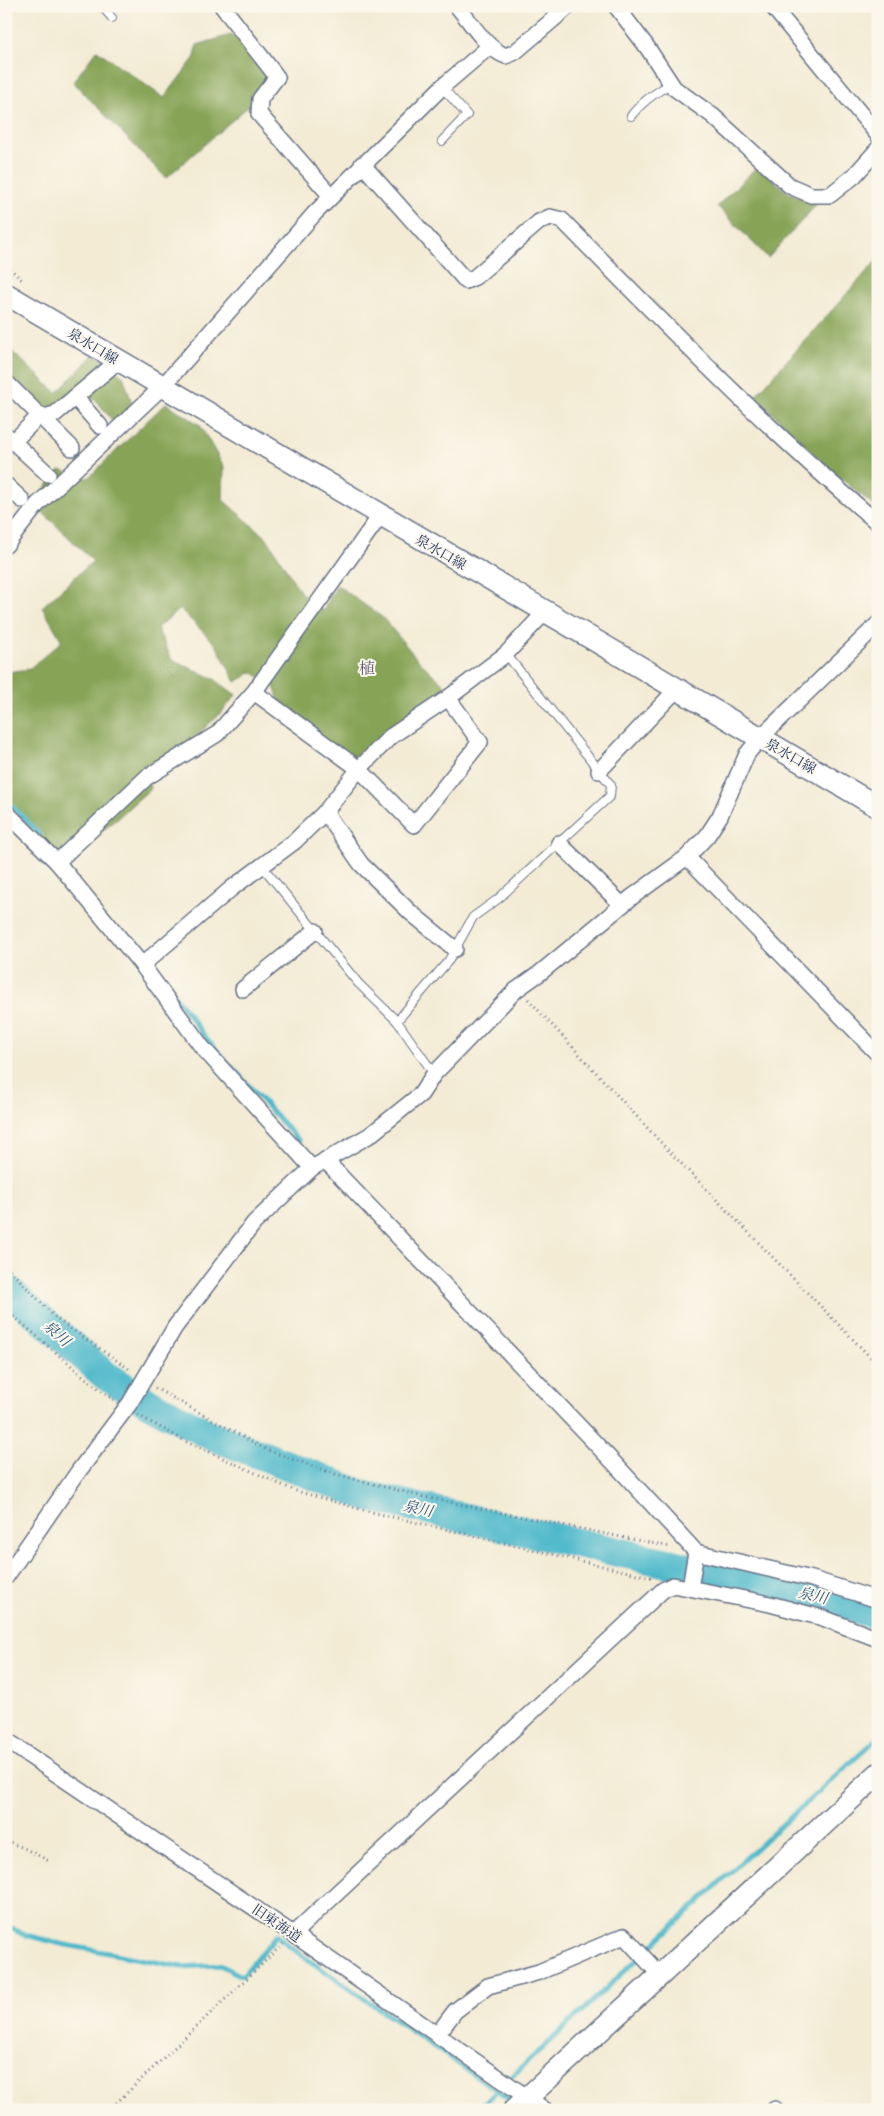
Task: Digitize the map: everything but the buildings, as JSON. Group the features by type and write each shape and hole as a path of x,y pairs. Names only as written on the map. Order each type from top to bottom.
{"main road":[{"name":"泉水口線","path":"6,294 380,516 878,807"},
{"path":"520,2104 878,1774"}],"street":[{"path":"222,6 278,77 260,99 259,114 331,196"},
{"path":"457,6 490,46 498,54 506,56 515,52 569,6"},
{"path":"616,6 674,88 714,116 790,186 811,195 830,195 854,176 878,149"},
{"path":"772,6 878,135"},
{"path":"6,545 37,506 162,387 331,196 362,164 442,87 490,46"},
{"path":"362,164 466,281 475,277 539,222 550,217 562,220 729,388 839,491 878,523"},
{"path":"8,439 17,438 36,419 55,414 118,361"},
{"path":"6,382 72,448"},
{"path":"75,397 100,426"},
{"path":"8,439 48,474"},
{"path":"6,485 22,500"},
{"path":"57,862 147,777 217,734 254,692 380,516"},
{"path":"142,965 232,888 294,842 325,812 359,769 390,737 448,698 506,654 544,612"},
{"path":"7,1576 78,1472 128,1405 175,1328 254,1223 318,1164 370,1135 421,1094 434,1074 516,990 540,973 622,905 686,857 707,836 720,816 747,754 760,738 878,624"},
{"path":"599,770 677,689"},
{"path":"254,692 359,769 414,825 480,742 448,698"},
{"path":"6,812 57,862 142,965 202,1048 616,1464 696,1556 812,1579 878,1600"},
{"path":"325,812 361,864 410,912 455,949"},
{"path":"559,843 622,905"},
{"path":"686,857 878,1054"},
{"path":"243,989 315,930"},
{"path":"690,1584 696,1556"},
{"path":"293,1934 663,1590 674,1585 690,1584 805,1614 878,1638"},
{"name":"旧東海道","path":"6,1740 293,1934 437,2035 520,2104 545,2110"},
{"path":"437,2035 456,2011 488,1986 539,1972 624,1936 660,1975"}],"lane":[{"path":"102,6 112,18"},
{"path":"631,116 644,101 671,83"},
{"path":"442,87 467,115 442,141"},
{"path":"397,1021 449,960 473,917 498,899 610,796 611,785 506,654"},
{"path":"262,866 358,983 397,1021 434,1074"}],"path":[{"path":"516,990 532,1003 666,1148 878,1365"},
{"path":"6,1266 57,1319 142,1381 267,1450 335,1474 424,1497 696,1556"},
{"path":"6,1310 89,1381 185,1441 293,1490 367,1511 663,1580 674,1585"},
{"path":"6,1841 48,1861"},
{"path":"109,2110 293,1934"}],"green space":[{"path":"234,34 268,78 251,104 166,178 73,82 97,50 164,98 195,57 197,45"},
{"path":"758,166 786,191 816,205 768,258 717,206"},
{"path":"878,259 878,509 827,467 755,396"},
{"path":"6,346 57,393 94,354 123,376 133,406 116,425 95,399 57,419 29,397 6,372"},
{"path":"166,403 200,425 224,467 223,500 267,538 301,593 323,611 337,585 383,618 419,661 449,689 343,765 320,751 284,715 274,686 252,672 236,682 216,645 180,609 157,628 172,660 213,678 236,695 221,713 147,781 151,788 68,862 6,803 6,675 8,672 29,669 62,641 42,607 93,561 33,503 60,470 88,478"}],"waterway":[{"path":"6,800 40,835"},
{"path":"149,961 208,1041 299,1141"},
{"name":"泉川","path":"6,1288 105,1375 151,1404 210,1435 366,1496 834,1600 878,1616"},
{"path":"507,2081 765,1840 878,1738"},
{"path":"6,1925 22,1934 61,1944 182,1967 220,1965 242,1976 277,1935 290,1947 515,2103"},
{"path":"478,2110 499,2089"}],"district":[{"name":"植","path":"367,668"}]}
